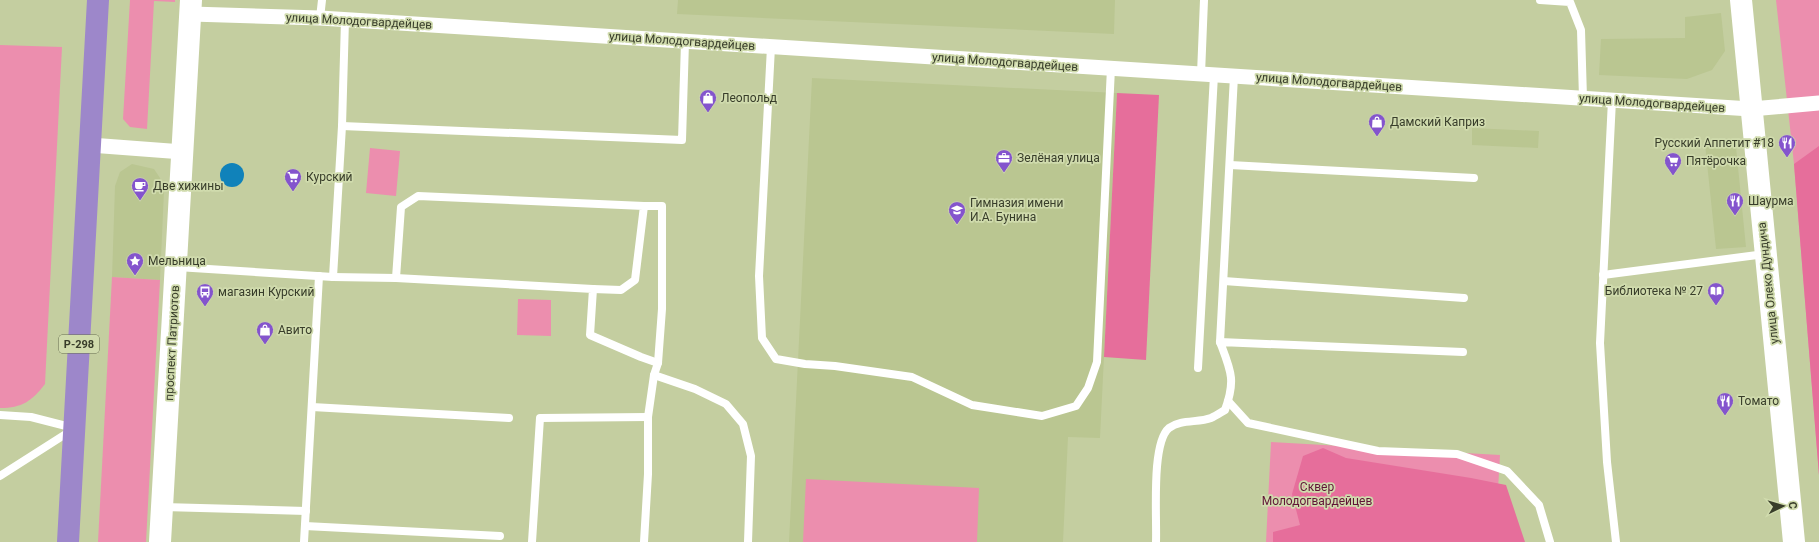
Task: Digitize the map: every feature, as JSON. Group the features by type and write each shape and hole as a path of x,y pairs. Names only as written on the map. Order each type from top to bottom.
{"highway":[{"name":"Р-298","path":"68,542 98,0"}],"street":[{"name":"улица Олеко Дундича","path":"1741,0 1794,542"},
{"name":"улица Молодогвардейцев","path":"191,7 345,20 1751,109 1819,103"},
{"name":"проспект Патриотов","path":"160,542 191,7"},
{"path":"90,145 183,152"}],"lane":[{"path":"320,18 322,0"},
{"path":"1198,368 1208,75 1204,0"},
{"path":"1540,0 1570,1 1581,30 1583,98"},
{"path":"333,277 342,126 345,20"},
{"path":"342,126 682,140 685,42"},
{"path":"771,47 759,276 762,338 776,359 912,377 972,405 1042,416 1076,406 1088,388 1097,362 1112,68"},
{"path":"1156,542 1157,467 1161,440 1170,428 1187,421 1210,418 1224,410 1232,390 1231,372 1220,342 1234,76"},
{"path":"1612,100 1600,343 1608,462 1616,542"},
{"path":"1230,165 1474,178"},
{"path":"396,278 401,207 418,196 662,206 662,309 658,363 654,375 648,417 648,474 644,542"},
{"path":"176,267 333,277 396,278 621,290 635,280 644,206"},
{"path":"1603,275 1765,254"},
{"path":"304,542 319,276"},
{"path":"1224,281 1464,298"},
{"path":"593,289 590,335 658,363"},
{"path":"1220,342 1462,352"},
{"path":"654,375 694,389 726,404 743,424 751,456 748,542"},
{"path":"1228,401 1248,423 1378,451 1457,454 1507,471 1539,505 1550,542"},
{"path":"312,407 508,418"},
{"path":"0,415 31,417 74,428"},
{"path":"532,542 540,418 648,417"},
{"path":"0,476 74,428"},
{"path":"162,507 306,511"},
{"path":"305,526 500,536"}],"shaded area":[{"path":"678,0 1115,0 1114,34 677,14"},
{"path":"1721,13 1725,51 1712,70 1687,79 1599,75 1601,39 1685,38 1685,17"},
{"name":"Гимназия имени И.А. Бунина","path":"812,78 1117,93 1100,438 1068,437 1063,542 789,542"},
{"path":"1472,128 1539,131 1538,148 1472,145"},
{"path":"1730,141 1736,147 1746,247 1716,249 1705,144"},
{"path":"132,164 154,169 160,178 164,191 160,280 112,277 115,186 120,172"}],"green space":[{"path":"130,0 175,0 175,2 154,1 147,129 130,127 123,119"},
{"path":"1776,0 1819,0 1819,475 1794,164"},
{"path":"0,45 62,47 45,384 31,399 20,405 8,408 0,408"},
{"path":"1117,93 1159,95 1146,360 1104,357"},
{"path":"1819,146 1819,475 1794,164"},
{"path":"370,148 400,151 396,196 366,193"},
{"path":"112,277 160,280 146,542 98,542"},
{"path":"518,299 551,300 551,336 517,335"},
{"name":"Сквер Молодогвардейцев","path":"1271,442 1500,455 1495,542 1266,542"},
{"name":"Сквер Молодогвардейцев","path":"1323,448 1346,458 1506,485 1525,542 1273,542 1273,532 1300,525 1292,494 1303,456"},
{"path":"806,479 979,488 977,542 803,542"}],"water":[{"path":"232,163 240,167 244,175 240,183 232,187 224,183 220,175 224,167"}],"place":[{"name":"Леопольд","path":"708,113"},
{"name":"Дамский Каприз","path":"1377,137"},
{"name":"Русский Аппетит #18","path":"1787,158"},
{"name":"Зелёная улица","path":"1004,173"},
{"name":"Пятёрочка","path":"1673,176"},
{"name":"Курский","path":"293,192"},
{"name":"Две хижины","path":"140,201"},
{"name":"Шаурма","path":"1735,216"},
{"name":"Гимназия имени И.А. Бунина","path":"957,225"},
{"name":"Мельница","path":"135,276"},
{"name":"Библиотека № 27","path":"1716,306"},
{"name":"магазин Курский","path":"205,307"},
{"name":"Авито","path":"265,345"},
{"name":"Томато","path":"1725,416"}]}
